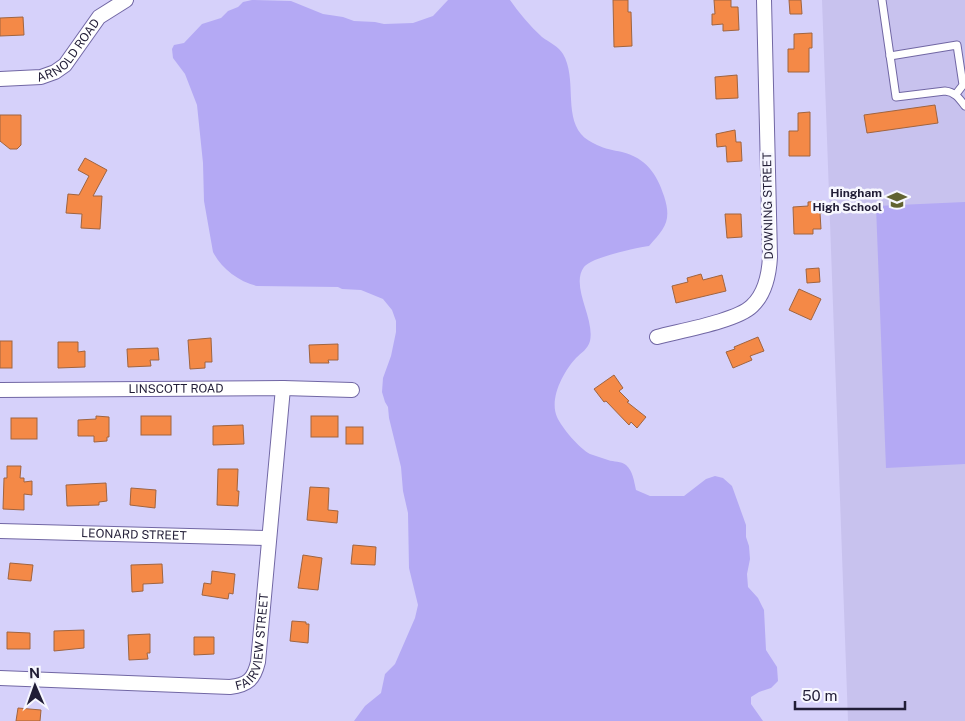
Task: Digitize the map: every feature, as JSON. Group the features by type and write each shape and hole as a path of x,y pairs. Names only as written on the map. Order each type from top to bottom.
{"street":[{"name":"ARNOLD ROAD","path":"0,80 41,77 55,72 65,65 99,17 126,0"},
{"name":"DOWNING STREET","path":"657,337 738,315 750,308 759,299 765,286 770,257 764,0"},
{"name":"LINSCOTT ROAD","path":"0,390 283,388 352,390"},
{"name":"FAIRVIEW STREET","path":"0,678 240,686 250,680 255,673 258,662 283,388"},
{"name":"LEONARD STREET","path":"0,532 268,538"}],"lane":[{"path":"882,0 896,97 945,91 956,94 965,106"},
{"path":"890,56 957,46 963,85 956,94"}],"shaded area":[{"path":"252,0 291,1 323,14 354,21 384,24 413,23 433,16 448,0 510,0 533,28 563,54 569,74 573,116 581,134 600,146 638,158 654,174 666,205 666,224 649,246 605,256 584,267 580,275 580,283 591,332 590,341 586,349 571,364 562,378 556,394 555,410 563,427 576,443 586,451 590,454 626,465 632,473 636,490 650,496 684,496 706,479 715,476 723,478 732,486 746,525 750,559 747,574 748,587 758,598 764,610 766,650 777,667 778,681 771,688 751,697 751,704 763,721 354,721 365,706 381,693 385,674 395,664 415,618 418,605 409,568 408,513 403,491 401,467 388,407 382,392 383,378 391,356 396,332 396,321 392,310 383,299 361,290 338,287 257,286 250,284 237,278 226,269 213,252 204,201 203,163 197,105 185,74 173,58 172,49 174,45 184,43 202,24 221,18 228,11 238,7 243,2"},
{"name":"Hingham High School","path":"822,0 965,0 965,721 848,721"},
{"path":"965,202 965,464 886,468 876,206"}],"building":[{"path":"613,0 628,0 628,12 631,12 632,46 614,47"},
{"path":"714,0 731,0 731,7 738,7 739,30 723,31 723,24 712,25 712,14 715,14"},
{"path":"789,0 801,0 802,14 790,14"},
{"path":"23,17 24,35 0,36 0,18"},
{"path":"812,33 812,48 809,48 809,72 788,72 788,49 794,49 794,34"},
{"path":"737,75 738,98 716,99 715,77"},
{"path":"935,105 938,123 867,133 864,115"},
{"path":"810,112 810,156 789,156 789,131 798,131 798,113"},
{"path":"0,115 21,115 21,145 17,149 10,149 0,141"},
{"path":"735,130 736,142 741,142 742,161 727,162 726,146 717,147 716,134"},
{"path":"85,158 107,170 93,196 102,196 100,229 81,228 82,214 66,213 68,194 79,195 89,176 78,170"},
{"path":"822,201 822,213 820,213 821,229 813,229 813,234 794,234 793,207 808,206 808,202"},
{"path":"725,214 741,214 742,237 727,238"},
{"path":"819,268 820,282 807,283 806,269"},
{"path":"701,274 703,280 722,275 726,291 676,303 672,286 688,282 687,278"},
{"path":"799,289 821,299 811,320 789,310"},
{"path":"758,337 764,351 750,356 752,360 733,368 726,352"},
{"path":"211,338 212,362 205,362 205,368 190,369 188,340"},
{"path":"0,341 12,341 12,368 0,368"},
{"path":"58,342 78,342 78,352 85,351 85,367 58,368"},
{"path":"338,344 338,360 328,360 329,363 310,363 309,345"},
{"path":"158,348 159,360 150,360 151,366 128,367 127,349"},
{"path":"614,375 623,388 619,391 629,401 627,402 646,417 637,428 631,422 629,425 606,401 604,402 594,389"},
{"path":"96,416 109,417 109,437 107,437 107,441 94,442 94,436 78,436 78,420 96,419"},
{"path":"141,416 171,416 171,435 141,435"},
{"path":"311,416 338,416 338,437 311,437"},
{"path":"11,418 37,418 37,439 11,439"},
{"path":"243,425 244,444 213,445 213,426"},
{"path":"346,427 363,427 363,444 346,444"},
{"path":"7,466 21,466 20,478 24,478 24,482 32,481 32,495 24,494 24,510 3,509 4,478 7,478"},
{"path":"218,469 238,469 238,506 217,505"},
{"path":"106,483 107,501 99,502 99,505 67,506 66,485"},
{"path":"310,487 329,488 328,510 338,511 337,523 307,520"},
{"path":"131,488 156,490 155,508 130,505"},
{"path":"353,545 376,547 375,565 351,564"},
{"path":"303,555 322,558 318,590 298,588"},
{"path":"10,563 33,565 31,581 8,579"},
{"path":"162,564 163,583 143,584 143,591 132,592 131,565"},
{"path":"212,571 235,574 233,594 229,593 228,599 202,595 204,583 211,584"},
{"path":"292,621 309,624 308,643 290,641"},
{"path":"84,630 84,648 54,651 54,631"},
{"path":"7,632 30,633 30,649 7,649"},
{"path":"150,634 150,653 147,653 148,659 129,660 128,635"},
{"path":"194,637 214,637 214,654 194,655"},
{"path":"18,708 41,710 40,721 16,721"}],"place":[{"name":"Hingham High School","path":"897,200"}]}
